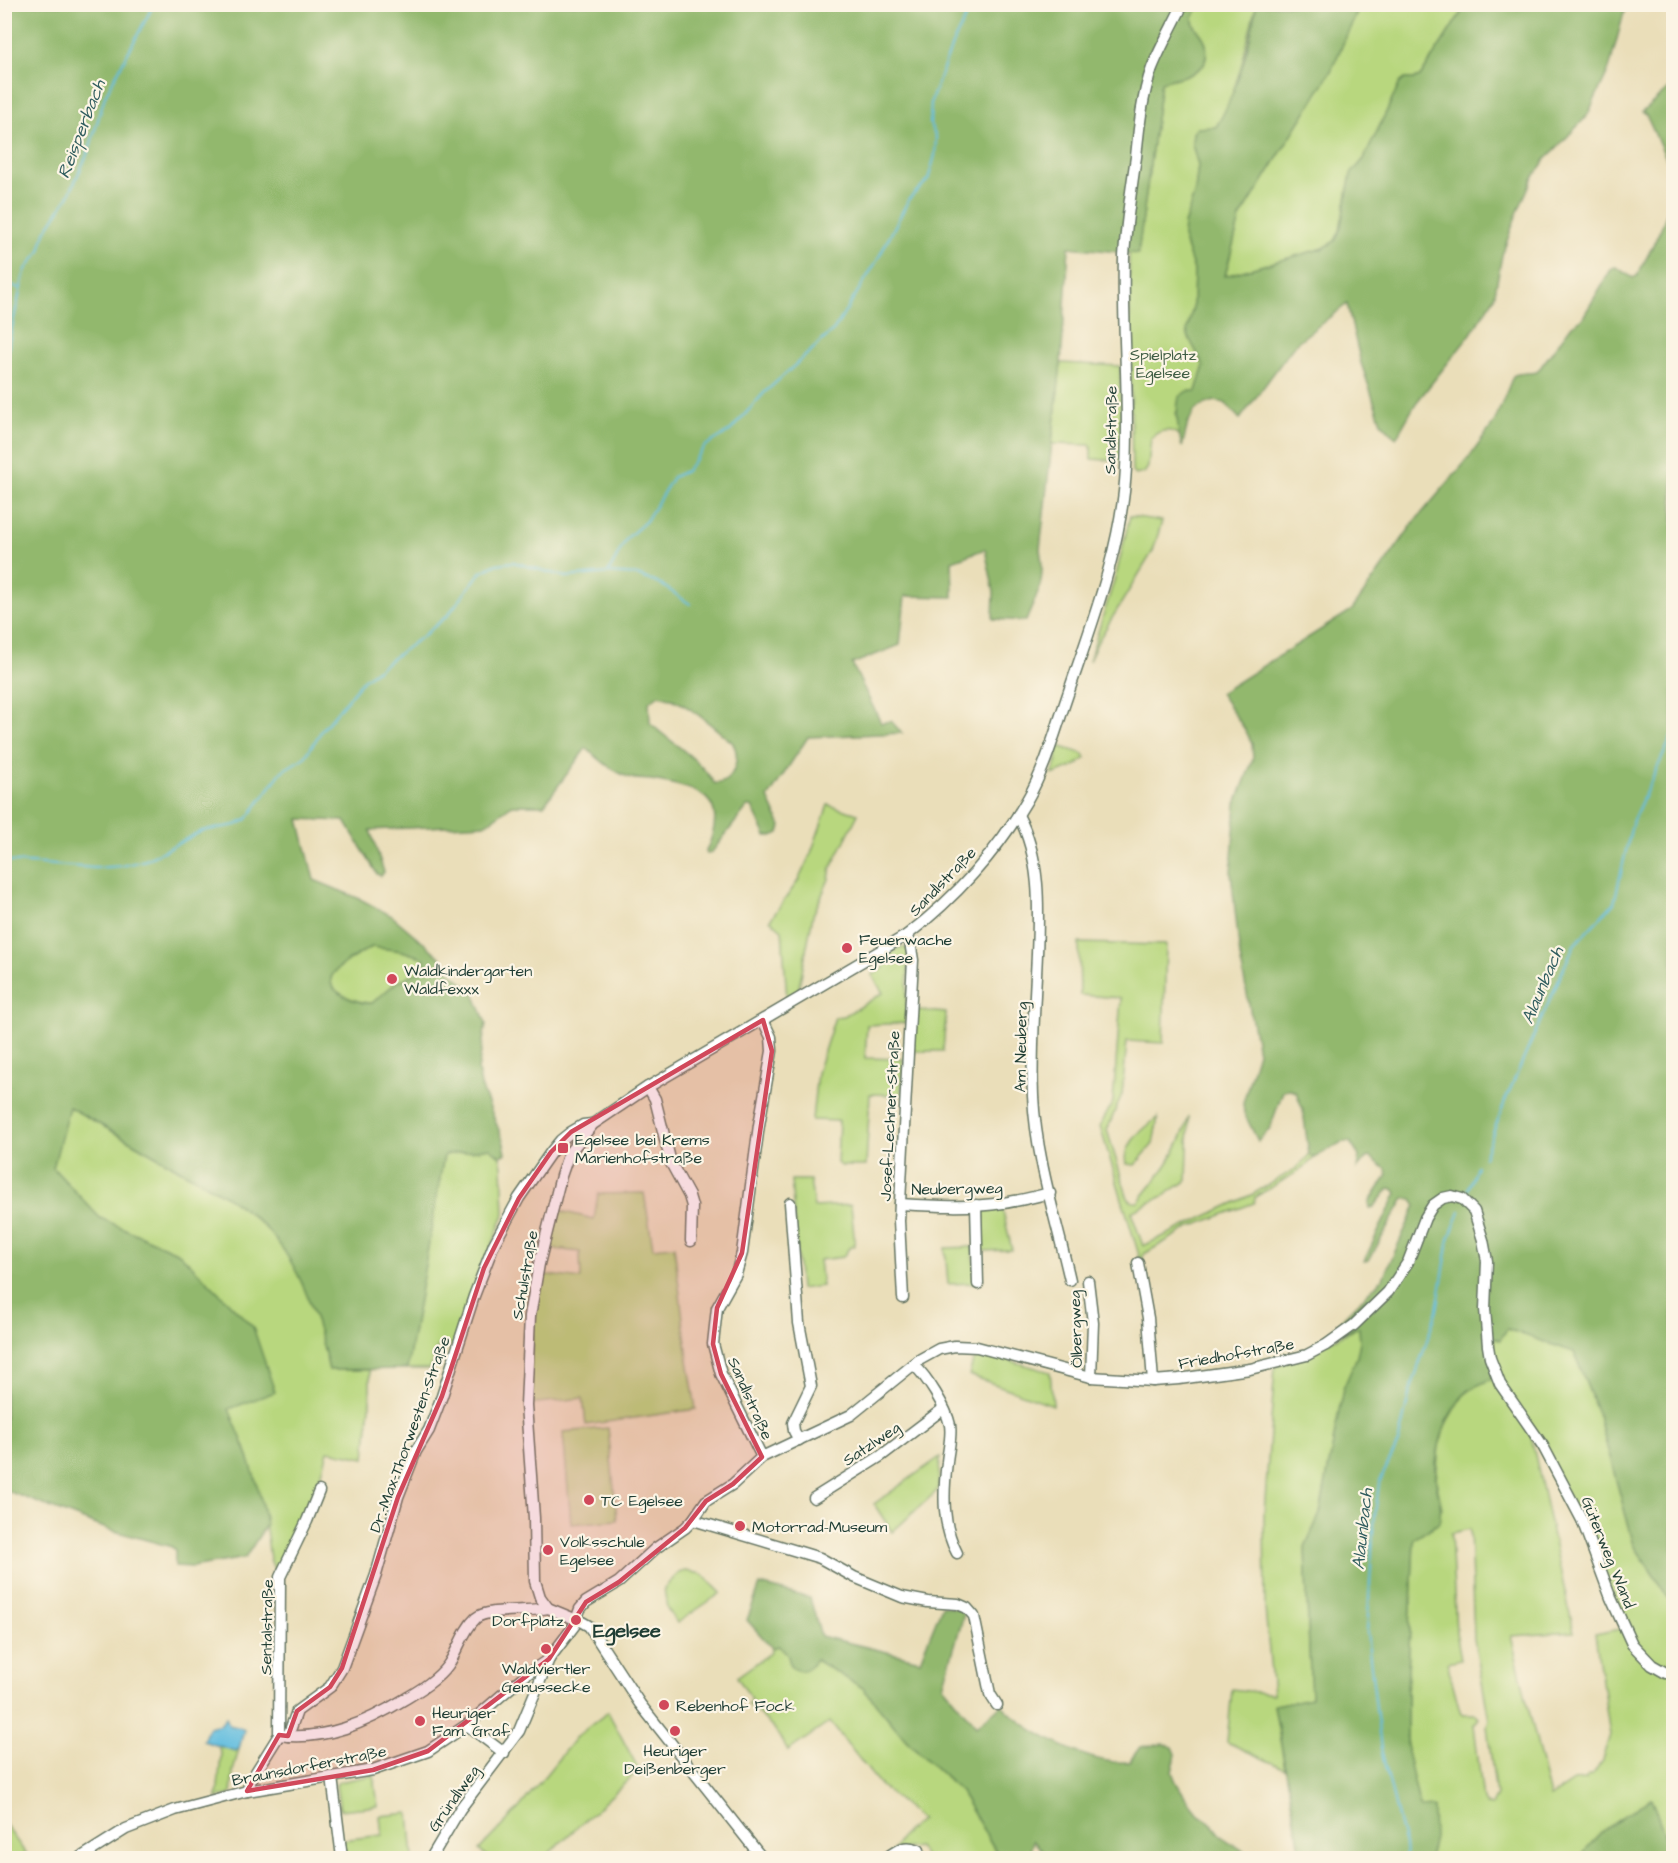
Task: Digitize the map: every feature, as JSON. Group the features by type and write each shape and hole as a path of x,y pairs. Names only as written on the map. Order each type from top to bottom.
{"street":[{"name":"Sandlstraße","path":"576,1620 580,1609 586,1602 619,1582 656,1548 693,1520 705,1501 733,1484 762,1457 721,1374 713,1344 717,1308 736,1274 742,1253 759,1125 772,1051 771,1037 763,1020 907,935 929,918 960,888 991,852 1018,815 1038,778 1102,589 1117,534 1126,469 1124,299 1127,220 1145,93 1152,68 1184,4"},
{"name":"Am Neuberg","path":"1018,815 1031,845 1037,880 1033,1098 1036,1135 1070,1280"},
{"name":"Josef-Lechner-Straße","path":"903,1298 899,1221 913,960 907,935"},
{"name":"Schulstraße","path":"548,1608 540,1597 534,1581 534,1518 526,1405 530,1316 539,1264 569,1153 592,1124 648,1087 763,1020"},
{"path":"648,1087 655,1099 671,1163 692,1206 691,1241"},
{"name":"Dr.-Max-Thorwesten-Straße","path":"247,1791 250,1780 283,1736 297,1711 330,1687 342,1668 376,1575 398,1497 416,1451 429,1430 474,1296 499,1235 519,1198 550,1152 571,1132 583,1125 592,1124"},
{"name":"Neubergweg","path":"900,1204 943,1206 1004,1203 1050,1193"},
{"name":"Friedhofstraße","path":"762,1457 851,1415 919,1360 939,1349 955,1346 977,1347 1091,1377 1153,1381 1204,1376 1284,1362 1307,1355 1354,1325 1388,1292 1408,1263 1425,1218 1433,1205 1443,1198 1452,1196 1469,1204 1478,1221 1487,1261 1485,1309 1490,1358 1500,1384 1509,1398"},
{"path":"790,1203 799,1323 811,1386 793,1423 799,1440"},
{"path":"976,1205 978,1284"},
{"path":"1138,1263 1148,1318 1153,1381"},
{"name":"Ölbergweg","path":"1088,1281 1093,1323 1091,1377"},
{"path":"914,1365 924,1374 949,1423 945,1521 949,1538 957,1553"},
{"name":"Güterweg Wand","path":"1509,1398 1543,1446 1582,1520 1617,1614 1632,1644 1652,1665 1666,1673 1674,1674"},
{"name":"Satzlweg","path":"814,1498 880,1456 943,1409"},
{"name":"Sentalstraße","path":"283,1736 280,1577 319,1491"},
{"path":"693,1520 820,1558 854,1577 902,1597 958,1604 967,1608 974,1616 990,1694 997,1705"},
{"path":"283,1736 319,1735 362,1723 415,1693 437,1678 447,1666 468,1629 476,1618 483,1614 491,1611 548,1608 589,1626 640,1704 762,1858"},
{"name":"Braunsdorferstraße","path":"80,1858 139,1822 175,1810 247,1791 373,1770 428,1751 467,1725 524,1676 549,1659 567,1637 576,1620"},
{"name":"Gründlweg","path":"431,1858 460,1809 519,1731 549,1659"},
{"path":"467,1725 504,1753"},
{"path":"332,1777 342,1858"},
{"path":"886,1858 903,1847 919,1850"}],"highlighted area":[{"path":"763,1020 772,1051 742,1253 717,1308 713,1344 721,1374 762,1457 733,1484 706,1501 685,1528 619,1582 586,1602 549,1659 428,1751 373,1770 247,1791 279,1735 288,1736 297,1711 330,1687 342,1668 398,1497 442,1396 484,1268 519,1198 551,1152 571,1132"}],"green space":[{"path":"5,5 1200,5 1193,18 1193,23 1202,35 1206,46 1204,65 1191,74 1161,82 1138,254 1069,247 1061,363 1040,549 1041,579 1026,621 993,619 994,592 985,549 952,561 953,597 905,596 900,645 852,664 881,723 891,721 902,733 808,737 768,798 781,826 779,833 766,836 752,807 747,807 711,853 707,854 706,851 715,818 712,806 706,798 696,791 683,787 628,777 611,768 586,748 544,805 512,805 486,824 370,830 384,872 381,876 377,874 345,821 299,819 314,880 360,899 392,916 439,956 451,973 473,991 486,1023 478,1070 481,1086 506,1153 500,1156 490,1148 444,1155 407,1369 329,1370 321,1336 303,1285 286,1254 266,1229 244,1209 219,1192 69,1107 53,1168 100,1218 179,1253 253,1327 275,1392 229,1409 256,1480 266,1525 245,1558 192,1567 175,1566 175,1550 172,1547 107,1529 5,1490","holes":["659,695 688,708 732,742 735,748 736,763 731,776 720,783 714,783 693,758 650,723 649,702","372,947 402,951 424,958 426,962 423,970 397,982 372,1003 359,1002 337,991 332,986 331,980 336,970"]},
{"name":"Spielplatz Egelsee","path":"1200,5 1256,5 1241,68 1228,107 1216,127 1197,128 1193,133 1192,144 1198,165 1195,192 1184,225 1183,237 1194,270 1193,307 1187,332 1204,366 1196,391 1175,414 1179,424 1179,435 1165,430 1151,438 1148,467 1144,473 1135,475 1132,472 1129,253 1138,254 1161,82 1191,74 1204,65 1206,46 1193,23 1193,18"},
{"path":"1256,5 1360,5 1331,71 1240,218 1225,276 1324,248 1335,241 1340,230 1351,174 1364,159 1400,83 1405,79 1420,77 1466,5 1626,5 1609,69 1587,116 1545,160 1532,179 1502,255 1494,298 1470,335 1416,403 1396,438 1381,422 1361,363 1347,304 1296,343 1240,419 1225,403 1215,401 1195,410 1188,423 1182,447 1177,410 1179,397 1187,391 1196,391 1204,366 1187,331 1193,307 1194,270 1183,237 1184,225 1195,191 1198,165 1192,144 1193,133 1197,128 1216,127 1230,100 1242,68"},
{"path":"1360,5 1466,5 1420,77 1405,79 1400,83 1364,159 1351,174 1340,230 1335,241 1324,248 1225,276 1240,218 1331,71"},
{"path":"1673,85 1673,173 1646,115 1642,112"},
{"path":"1673,184 1673,1605 1634,1545 1598,1414 1574,1352 1507,1329 1500,1340 1485,1334 1495,1378 1465,1394 1450,1415 1441,1437 1437,1459 1439,1523 1414,1539 1407,1694 1407,1751 1420,1808 1433,1807 1434,1838 1429,1858 1300,1858 1274,1705 1311,1698 1305,1547 1320,1514 1343,1389 1357,1357 1360,1342 1359,1327 1332,1336 1342,1319 1383,1278 1416,1205 1412,1199 1404,1198 1369,1260 1364,1261 1397,1193 1394,1189 1389,1188 1374,1207 1370,1208 1369,1203 1387,1176 1386,1169 1370,1157 1366,1158 1357,1169 1359,1156 1350,1142 1342,1142 1314,1158 1309,1155 1303,1110 1296,1092 1289,1089 1283,1091 1270,1128 1258,1141 1244,1113 1243,1103 1258,1052 1240,957 1231,872 1236,804 1253,759 1252,744 1246,731 1220,693 1352,610 1415,521 1468,459 1494,423 1513,376 1537,372 1572,325 1582,319 1612,268 1616,267 1633,278 1637,276 1664,220"},
{"path":"1061,363 1120,366 1122,461 1091,459 1091,445 1052,444"},
{"path":"1130,516 1162,521 1153,551 1098,641 1089,661 1117,571"},
{"path":"1058,746 1084,754 1086,758 1073,767 1052,775 1057,760"},
{"path":"828,805 858,814 831,868 829,879 813,915 798,992 787,999 782,930 770,920 798,881 811,853"},
{"path":"1079,943 1166,945 1163,1043 1127,1041 1122,1094 1107,1130 1127,1196 1131,1201 1138,1202 1175,1152 1189,1116 1187,1180 1165,1195 1131,1212 1143,1246 1253,1194 1297,1168 1309,1155 1314,1158 1299,1171 1255,1197 1254,1203 1190,1227 1144,1254 1141,1262 1100,1126 1113,1102 1121,998 1080,995"},
{"path":"372,947 402,951 424,958 426,962 423,970 397,982 372,1003 366,1003 351,999 337,991 332,986 331,980 336,970"},
{"path":"900,947 907,948 909,952 905,1023 867,1025 865,1058 903,1059 901,1095 870,1094 866,1166 842,1166 837,1163 839,1121 812,1120 817,1073 835,1017 844,1016 883,993 872,975 884,968 879,960"},
{"path":"913,1010 946,1013 943,1051 910,1051"},
{"path":"68,1106 219,1192 255,1218 276,1239 295,1268 310,1302 329,1370 370,1370 370,1406 365,1458 328,1451 317,1491 277,1576 270,1559 264,1514 245,1447 228,1409 179,1253 100,1218 53,1168"},
{"path":"1158,1117 1153,1144 1135,1165 1127,1164 1126,1156 1131,1143"},
{"path":"490,1148 500,1156 504,1214 456,1341 452,1345 438,1346 429,1369 407,1369 444,1155"},
{"path":"791,1180 810,1180 814,1207 851,1205 855,1246 849,1248 843,1257 819,1260 822,1286 800,1289"},
{"path":"644,1193 653,1248 674,1246 696,1409 586,1425 583,1398 529,1404 533,1316 541,1274 581,1279 580,1252 547,1248 556,1210 594,1219 598,1194"},
{"path":"1002,1207 1012,1250 981,1251 980,1213 984,1209"},
{"path":"973,1247 975,1283 948,1284 945,1248"},
{"path":"1359,1327 1360,1342 1357,1357 1343,1390 1320,1514 1305,1547 1311,1698 1274,1705 1285,1769 1227,1742 1232,1689 1273,1694 1265,1608 1264,1514 1275,1367"},
{"path":"1507,1329 1574,1352 1598,1414 1634,1545 1673,1605 1673,1858 1651,1798 1601,1832 1579,1858 1429,1858 1433,1808 1420,1809 1407,1752 1407,1694 1414,1539 1442,1508 1436,1481 1439,1445 1449,1420 1463,1396 1477,1385 1485,1334","holes":["1530,1432 1589,1542 1621,1629 1595,1634 1610,1735 1601,1763 1593,1775 1587,1777 1586,1780 1574,1781 1550,1797 1511,1636 1574,1632","1470,1529 1474,1639 1489,1719 1487,1726 1496,1796 1491,1805 1485,1804 1483,1800 1474,1725 1479,1718 1475,1714 1462,1714 1460,1711 1447,1662 1461,1659 1456,1632 1451,1533"]},
{"path":"976,1351 1050,1372 1053,1405 969,1375"},
{"path":"608,1428 617,1520 571,1524 563,1432"},
{"path":"940,1457 938,1490 892,1532 874,1504"},
{"path":"685,1571 702,1574 721,1593 677,1623 667,1608 664,1588 679,1573"},
{"path":"760,1585 810,1598 821,1636 920,1660 942,1606 965,1610 943,1686 976,1726 1002,1705 1043,1736 1097,1759 1129,1762 1140,1747 1163,1744 1173,1747 1176,1754 1172,1772 1189,1803 1199,1815 1210,1822 1221,1836 1254,1858 1050,1858 1033,1841 1028,1858 1000,1858 961,1792 906,1740 863,1688 816,1660 804,1670 794,1669 790,1666 784,1650 778,1646 772,1648 747,1620"},
{"path":"778,1646 787,1654 790,1666 816,1660 863,1688 906,1740 961,1792 1000,1858 925,1858 918,1847 893,1850 907,1830 922,1820 880,1785 830,1722 788,1751 774,1728 748,1704 753,1701 737,1677 770,1653 772,1648"},
{"path":"608,1712 639,1770 545,1857 547,1858 489,1858 479,1850 519,1808 576,1737"},
{"path":"218,1745 235,1751 239,1749 233,1771 231,1794 217,1798 221,1755"},
{"path":"374,1775 378,1806 340,1810 336,1785 339,1782"},
{"path":"1651,1798 1673,1858 1579,1858 1601,1832"},
{"path":"409,1813 413,1858 346,1858 343,1840 382,1835 380,1816"},
{"path":"4,1823 29,1858 5,1858"}],"water":[{"path":"226,1717 229,1725 244,1730 239,1749 235,1751 203,1741 209,1727 221,1724"}],"waterway":[{"name":"Reisperbach","path":"4,403 9,341 26,269 40,251 45,232 68,197 89,150 105,96 154,4"},
{"path":"608,573 627,538 646,521 673,477 686,471 705,446 730,431 764,393 834,330 878,259 909,199 928,180 935,155 936,137 930,124 931,101 952,45 966,17"},
{"path":"4,283 19,288"},
{"path":"4,861 95,868 122,866 146,860 202,831 236,825 247,819 282,771 305,757 322,730 363,680 448,615 480,573 497,564 513,562 566,577 608,573 637,575 662,585 690,604"},
{"name":"Alaunbach","path":"1484,1157 1505,1101 1574,945 1614,903 1633,820 1674,732"},
{"name":"Alaunbach","path":"1468,1190 1477,1166"},
{"name":"Alaunbach","path":"1406,1858 1405,1845 1381,1749 1367,1633 1373,1532 1379,1483 1398,1443 1409,1395 1437,1310 1449,1239 1460,1211"}],"place":[{"name":"Feuerwache Egelsee","path":"847,948"},
{"name":"Waldkindergarten Waldfexxx","path":"392,979"},
{"name":"Egelsee bei Krems Marienhofstraße","path":"563,1148"},
{"name":"TC Egelsee","path":"589,1500"},
{"name":"Motorrad-Museum","path":"740,1526"},
{"name":"Volksschule Egelsee","path":"548,1550"},
{"name":"Dorfplatz","path":"576,1620"},
{"name":"Waldviertler Genussecke","path":"546,1649"},
{"name":"Rebenhof Fock","path":"664,1705"},
{"name":"Heuriger Fam. Graf","path":"420,1721"},
{"name":"Heuriger Deißenberger","path":"675,1731"}],"district":[{"name":"Egelsee","path":"627,1630"}]}
